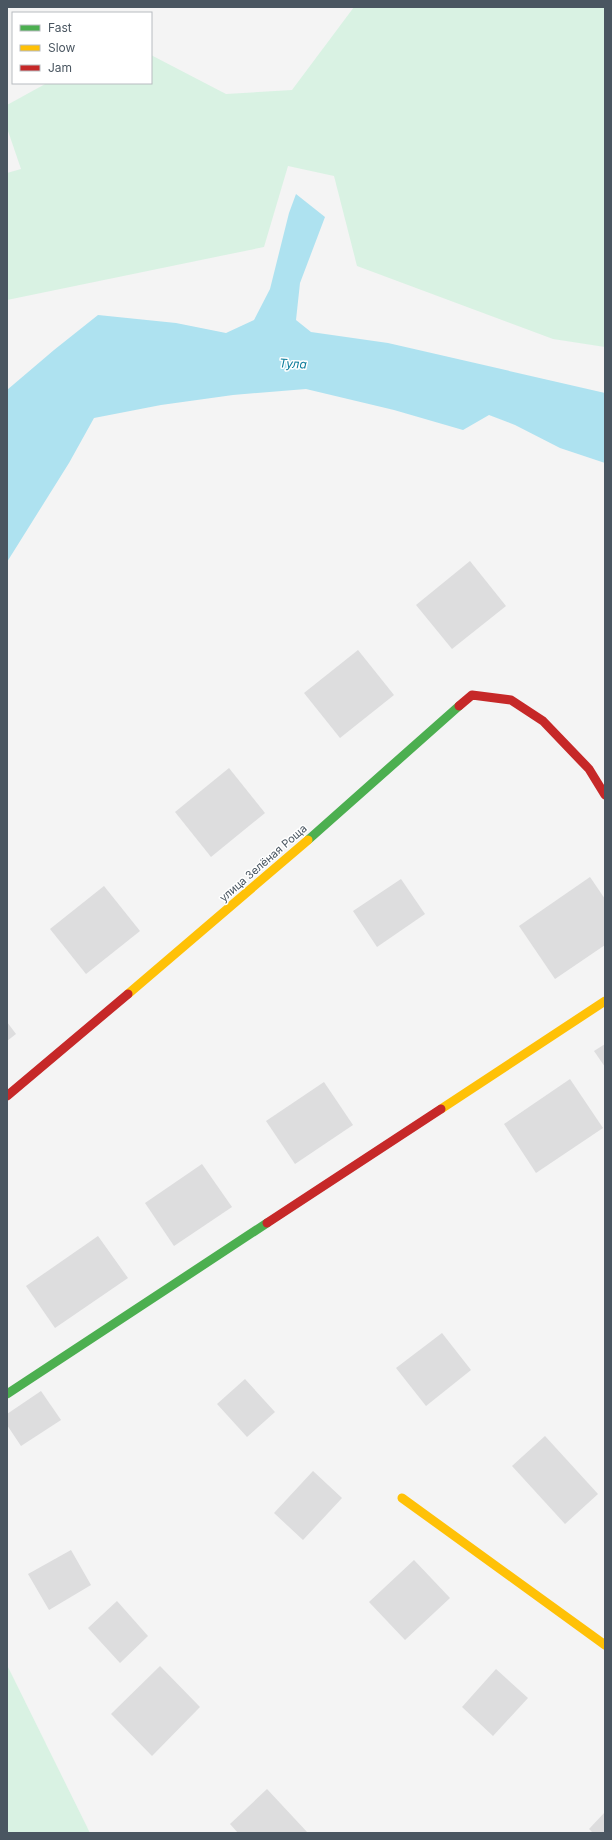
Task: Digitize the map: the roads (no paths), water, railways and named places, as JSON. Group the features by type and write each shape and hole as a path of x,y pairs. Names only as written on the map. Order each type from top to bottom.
{"street":[{"name":"улица Зелёная Роща","path":"7,1096 252,889 472,695 511,700 543,721 589,769 605,795"},
{"path":"7,1394 605,1001"},
{"path":"402,1498 605,1645"}],"water":[{"name":"Тула","path":"296,194 325,217 300,283 296,320 311,332 388,343 605,393 605,463 560,448 515,425 489,415 463,430 394,410 306,389 233,395 161,405 94,418 69,463 7,562 7,390 98,315 176,323 226,333 254,320 270,289 289,213"}]}
